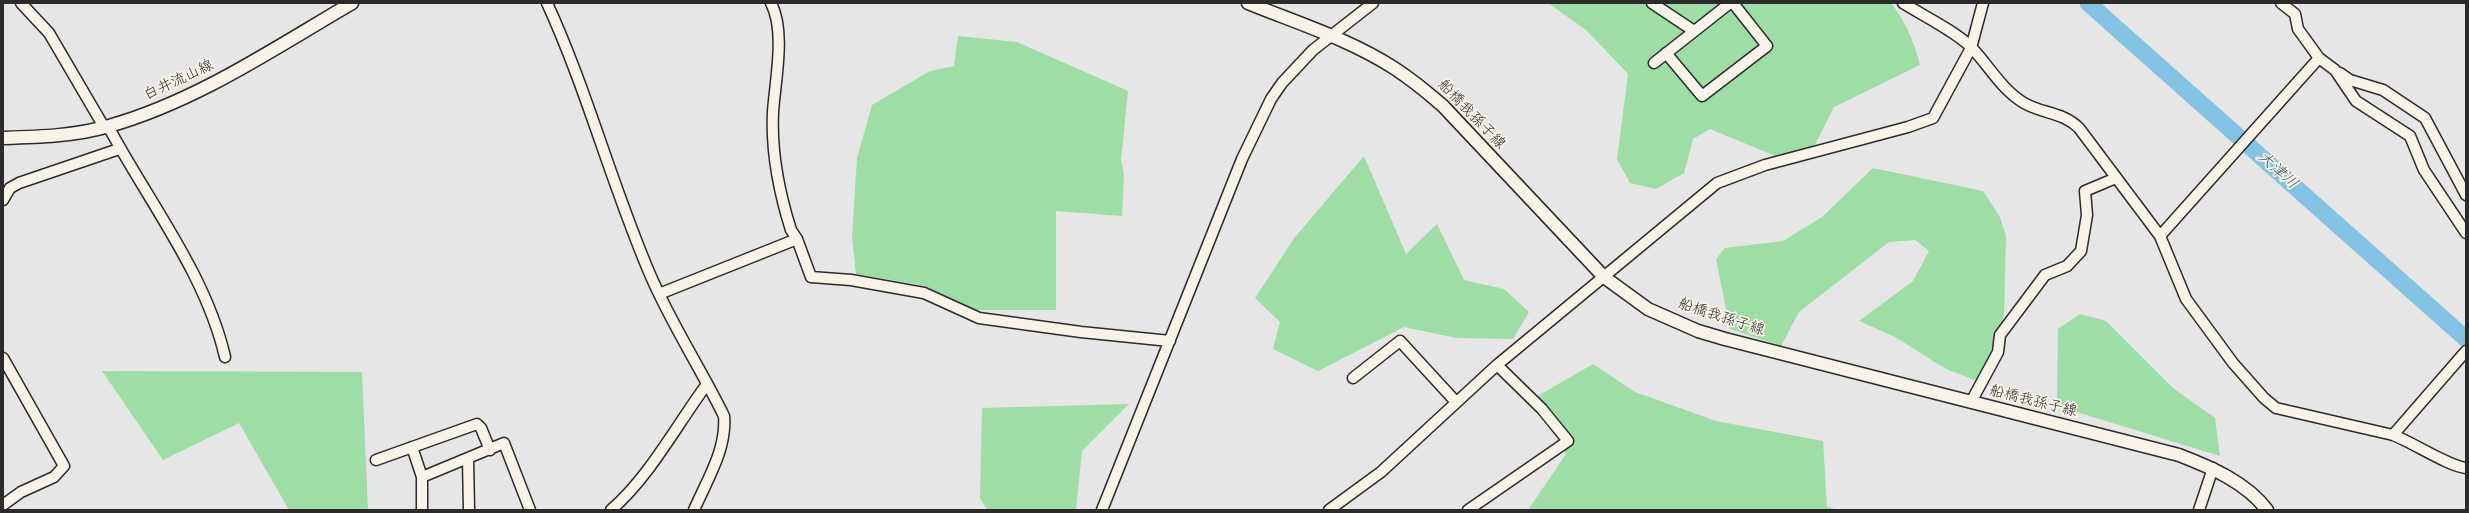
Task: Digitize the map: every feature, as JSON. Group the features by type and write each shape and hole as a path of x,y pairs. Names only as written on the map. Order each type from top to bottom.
{"main road":[{"name":"白井流山線","path":"3,138 43,136 106,127 194,94 352,3"},
{"name":"船橋我孫子線","path":"1248,3 1330,36 1394,68 1443,106 1604,277 1648,309 1698,331 2146,446 2212,468 2238,484 2262,503 2267,510"}],"street":[{"path":"22,3 49,33 120,149 204,294 218,328 225,358"},
{"path":"547,3 566,44 624,208 659,294 724,416 725,431 720,450 694,510"},
{"path":"771,3 776,12 779,61 773,111 776,166 784,209 791,230 797,239 811,277 851,280 924,293 979,318 1081,332 1170,340"},
{"path":"1102,510 1242,159 1271,99 1282,83 1330,36 1373,3"},
{"path":"1652,3 1694,31"},
{"path":"1903,3 1971,48 1990,71 2024,103 2071,120 2160,236 2186,299 2233,363 2264,398 2276,408 2393,435 2410,441 2454,464 2466,468"},
{"path":"1329,510 1386,468 1497,365 1717,183 1765,165 1908,127 1933,118 1971,48 1983,3"},
{"path":"2281,3 2292,6 2298,29 2319,58 2350,80 2383,90 2425,118 2466,195"},
{"path":"1654,63 1666,53 1694,31 1726,4 1767,46 1702,96 1666,53"},
{"path":"2160,236 2319,58"},
{"path":"2335,70 2356,101 2410,136 2424,170 2466,234"},
{"path":"3,200 10,188 19,183 120,149"},
{"path":"1971,402 1998,352 2000,335 2045,275 2067,266 2081,251 2087,216 2085,191 2116,178"},
{"path":"659,294 797,239"},
{"path":"1353,378 1400,342 1456,402"},
{"path":"2393,435 2465,353"},
{"path":"3,358 64,466 54,478 20,492 3,505"},
{"path":"1468,510 1568,441 1542,409 1497,365"},
{"path":"611,510 621,501 656,457 707,384"},
{"path":"376,460 477,424 481,428 490,450"},
{"path":"422,477 504,443 530,510"},
{"path":"412,447 422,477 422,510"},
{"path":"468,459 469,510"},
{"path":"2199,510 2212,468"}],"green space":[{"path":"1548,3 1891,3 1909,32 1920,65 1834,107 1814,147 1778,157 1710,129 1693,139 1684,173 1656,189 1630,183 1617,159 1628,74 1586,30"},
{"path":"958,36 1017,42 1128,91 1121,161 1124,174 1122,216 1056,211 1056,310 976,310 921,285 856,274 852,237 857,158 872,105 930,71 954,66"},
{"path":"1364,156 1406,254 1437,224 1464,280 1504,289 1529,312 1513,339 1456,338 1404,327 1318,371 1273,349 1280,322 1255,298 1295,237"},
{"path":"1873,168 1983,191 2000,217 2006,236 2004,314 1995,352 1977,381 1946,369 1895,337 1859,321 1913,281 1929,251 1915,240 1889,242 1799,312 1781,346 1730,329 1716,259 1725,248 1783,241 1822,217"},
{"path":"2080,314 2106,321 2173,388 2215,418 2220,456 2057,406 2058,329"},
{"path":"1593,364 1635,392 1716,421 1823,441 1827,507 1840,510 1528,510 1566,454 1534,398"},
{"path":"102,371 362,372 368,510 289,510 239,423 163,460"},
{"path":"1129,404 1082,451 1076,510 987,510 980,498 982,408"}],"waterway":[{"name":"大津川","path":"2088,3 2466,339"}]}
